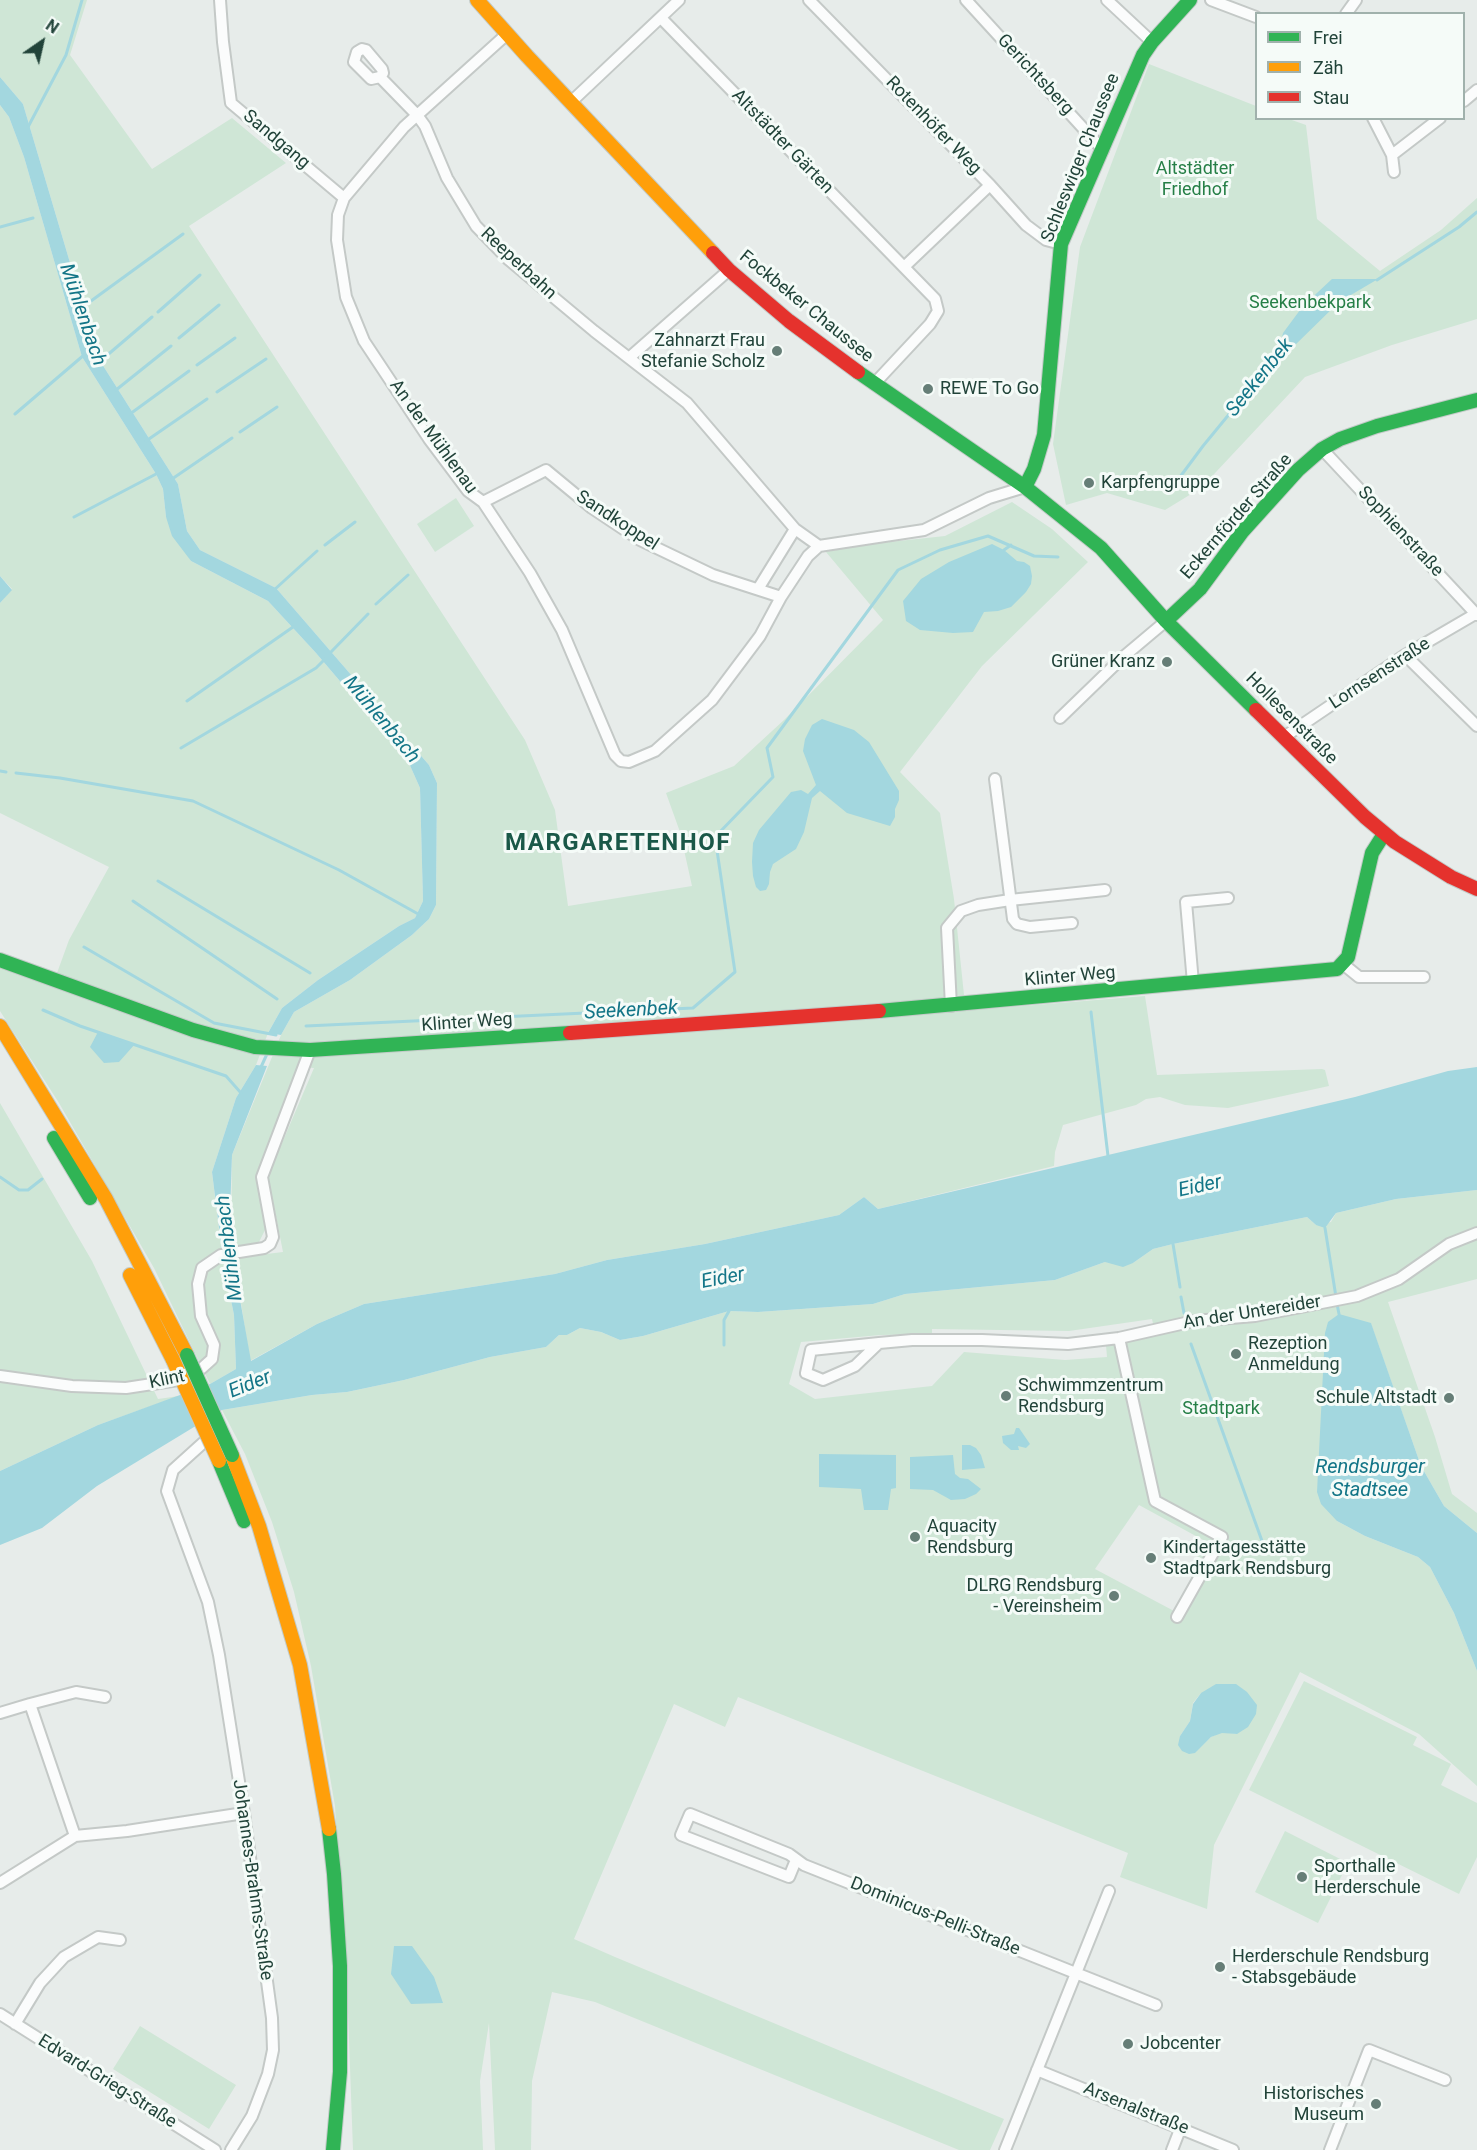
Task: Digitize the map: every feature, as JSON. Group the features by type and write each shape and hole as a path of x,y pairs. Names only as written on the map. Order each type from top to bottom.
{"main road":[{"name":"Fockbeker Chaussee","path":"477,0 729,270 789,321 874,384 1025,487 1101,548"},
{"name":"Schleswiger Chaussee","path":"1025,487 1034,469 1044,435 1061,244 1143,55 1190,0"},
{"name":"Eckernförder Straße","path":"1166,621 1200,589 1242,532 1298,470 1322,449 1340,439 1377,426 1477,400"},
{"name":"Hollesenstraße","path":"1101,548 1166,621 1383,834 1451,877 1477,889"},
{"path":"1343,964 1349,952 1372,853 1383,834"},
{"name":"Klinter Weg","path":"0,960 193,1030 255,1047 310,1050 401,1046 951,1006 1337,969 1343,964"},
{"path":"0,1026 106,1199 180,1357 247,1531 289,1670 310,1786 322,1883 327,1964 328,2059 320,2150"},
{"path":"0,1049 95,1206 180,1357 232,1455 259,1526 297,1654 315,1738 326,1806 334,1874 340,1966 340,2073 333,2150"}],"street":[{"name":"Sandgang","path":"220,0 222,42 231,103 344,198"},
{"path":"572,102 679,0"},
{"name":"Rotenhöfer Weg","path":"808,0 990,185 1026,225 1047,240 1061,244"},
{"name":"Gerichtsberg","path":"966,0 1103,150"},
{"path":"1107,0 1152,42"},
{"path":"1211,0 1255,16"},
{"name":"Altstädter Gärten","path":"661,18 935,299 938,310 930,324 874,384"},
{"name":"An der Mühlenau","path":"507,34 404,127 344,198 338,215 337,240 346,297 364,341 442,456 468,491 483,502 514,547 562,630 615,755 621,761 629,762 655,751 712,700 760,636 781,597"},
{"path":"380,77 417,115"},
{"path":"1465,100 1477,90"},
{"name":"Reeperbahn","path":"417,115 425,126 447,178 476,226 508,260 687,403 795,529 819,546"},
{"path":"1374,120 1392,155 1394,172"},
{"path":"1392,155 1437,120"},
{"path":"904,267 990,185"},
{"path":"630,357 729,270"},
{"name":"Sophienstraße","path":"1322,449 1476,614"},
{"name":"Sandkoppel","path":"483,502 546,470 592,508 640,540 713,575 781,597"},
{"path":"781,597 808,556 819,546 924,530 989,498 1025,487"},
{"path":"758,589 795,529"},
{"name":"Lornsenstraße","path":"1284,737 1405,655 1476,614"},
{"path":"1060,718 1122,658 1166,621"},
{"path":"1405,655 1477,726"},
{"path":"995,779 1013,920 1023,926 1072,923"},
{"path":"951,1006 947,928 961,911 978,905 1010,900 1105,891"},
{"path":"1193,983 1186,902 1228,898"},
{"path":"1343,964 1359,977 1424,977"},
{"path":"239,1252 264,1248 270,1244 273,1237 262,1176 310,1050"},
{"name":"An der Untereider","path":"879,1343 855,1366 823,1380 806,1373 811,1350 879,1343 912,1340 1068,1344 1119,1338 1194,1321 1255,1316 1357,1296 1399,1279 1449,1244 1477,1233"},
{"name":"Klint","path":"0,1376 72,1386 126,1388 185,1379 212,1359 213,1345 201,1316 198,1284 202,1268 221,1255"},
{"path":"1119,1338 1155,1502 1222,1537 1177,1617"},
{"name":"Johannes-Brahms-Straße","path":"231,1432 204,1442 172,1470 167,1491 208,1602 219,1654 244,1813 272,2018 273,2049 268,2074 252,2116 231,2150"},
{"path":"0,1713 76,1692 105,1697"},
{"path":"30,1704 75,1836"},
{"path":"0,1883 75,1836 127,1831 244,1813"},
{"name":"Dominicus-Pelli-Straße","path":"796,1860 789,1877 681,1835 690,1814 789,1854 804,1865 1156,2005"},
{"path":"1005,2150 1109,1891"},
{"path":"15,2024 40,1983 64,1957 98,1937 120,1940"},
{"name":"Edvard-Grieg-Straße","path":"0,2014 215,2150"},
{"path":"1330,2150 1369,2050 1445,2080"},
{"name":"Arsenalstraße","path":"1037,2070 1233,2150"},
{"path":"1172,2150 1181,2127"}],"green space":[{"path":"0,0 87,0 70,55 152,169 232,118 286,163 189,226 525,740 555,810 568,906 692,886 680,832 666,793 734,766 784,720 883,620 826,552 861,545 945,536 1012,502 1052,529 1088,562 982,666 900,772 940,813 954,899 964,995 945,995 950,1012 1145,996 1157,1075 1322,1069 1325,1070 1329,1086 1228,1108 1185,1105 1160,1097 1146,1099 1136,1105 1063,1125 1055,1152 1054,1166 878,1209 864,1197 839,1215 705,1244 607,1260 555,1274 364,1304 317,1324 250,1361 234,1258 283,1252 268,1176 314,1068 299,1067 258,1175 266,1228 259,1242 231,1249 232,1155 281,1035 294,1012 350,980 412,935 429,919 436,905 437,783 429,765 276,588 200,550 187,531 178,484 95,353 23,104 0,77"},
{"path":"1149,64 1255,106 1255,120 1292,120 1306,125 1317,219 1380,271 1441,230 1477,198 1477,319 1392,345 1305,377 1201,488 1165,510 1107,493 1066,505 1053,444 1080,247"},
{"path":"0,105 9,117 24,157 82,357 156,474 163,489 166,517 191,561 268,601 316,653 408,761 420,788 423,901 415,918 399,926 318,980 282,1008 268,1033 256,1065 236,1098 212,1172 222,1255 234,1315 236,1369 210,1384 154,1268 59,1103 0,1011 0,952 57,973 69,940 109,867 0,813 0,603 12,589 0,576"},
{"path":"456,498 474,526 435,552 417,524"},
{"path":"0,1103 92,1261 158,1399 179,1396 98,1425 0,1471"},
{"name":"Stadtpark","path":"1477,1190 1477,1279 1388,1302 1435,1437 1452,1494 1477,1513 1477,1533 1444,1506 1421,1466 1371,1324 1337,1521 1365,1536 1418,1557 1430,1567 1454,1613 1477,1671 1477,1786 1419,1734 1300,1672 1214,1845 1207,1909 1120,1877 1128,1853 738,1697 725,1727 674,1704 574,1939 1004,2119 990,2150 959,2150 595,2002 552,1992 532,2081 531,2150 495,2150 489,2023 480,2081 483,2150 353,2150 348,2012 335,1806 311,1666 294,1592 272,1522 245,1454 222,1410 312,1395 347,1392 404,1380 490,1357 546,1347 559,1335 567,1335 580,1328 601,1332 620,1340 643,1336 729,1311 758,1312 873,1304 905,1294 1055,1280 1105,1262 1133,1263 1153,1249 1173,1244 1307,1217 1316,1225 1331,1222 1336,1213 1396,1199","holes":["1152,1319 1155,1333 1106,1345 1107,1357 1065,1360 964,1352 932,1386 815,1399 789,1384 801,1342 881,1335 932,1334 932,1329 1069,1331","1139,1505 1205,1541 1197,1556 1204,1560 1174,1611 1095,1569","1201,1693 1237,1734 1222,1732 1211,1737 1195,1752 1180,1736 1190,1721 1193,1703"]},
{"path":"1304,1681 1417,1737 1413,1745 1451,1764 1441,1785 1477,1803 1477,1857 1459,1894 1249,1790"},
{"name":"Sporthalle Herderschule","path":"1285,1831 1348,1863 1318,1923 1255,1892"},
{"path":"140,2026 236,2085 209,2129 113,2069"}],"water":[{"path":"0,77 23,104 95,353 178,484 187,531 200,550 276,588 429,765 437,783 436,905 429,919 412,935 350,980 294,1012 281,1035 268,1033 282,1008 318,980 399,926 415,918 423,901 420,788 408,761 316,653 268,601 191,561 172,536 166,517 163,489 156,474 82,357 24,157 9,117 0,105"},
{"path":"1332,279 1378,279 1339,302 1292,348 1278,354 1283,333 1303,306"},
{"path":"992,544 1017,561 1030,566 1031,584 1011,607 984,612 973,632 920,630 906,621 903,601 921,579 949,562"},
{"path":"0,576 12,590 0,603"},
{"path":"822,719 854,730 869,742 899,791 895,817 890,826 847,813 820,791 812,798 804,832 796,849 773,864 769,884 766,890 760,891 756,887 753,876 753,843 759,830 791,792 801,790 808,794 816,785 803,751 805,739 812,725"},
{"path":"98,1032 135,1044 119,1062 104,1063 90,1047"},
{"name":"Eider","path":"256,1065 267,1066 232,1155 230,1214 231,1249 251,1361 317,1324 364,1304 555,1274 607,1260 705,1244 839,1215 864,1197 878,1209 1355,1097 1448,1071 1477,1067 1477,1190 1396,1199 1336,1213 1325,1228 1316,1225 1307,1217 1173,1244 1153,1249 1123,1267 1105,1262 1055,1280 905,1294 873,1304 758,1312 729,1311 643,1336 620,1340 601,1332 580,1328 567,1335 559,1335 546,1347 490,1357 404,1380 347,1392 312,1395 222,1410 97,1486 42,1528 0,1545 0,1471 98,1425 210,1384 236,1369 234,1315 223,1260 212,1172 236,1098"},
{"name":"Rendsburger Stadtsee","path":"1339,1314 1371,1323 1421,1466 1444,1506 1477,1533 1477,1671 1454,1613 1430,1567 1418,1557 1365,1536 1337,1521 1321,1504 1317,1492 1325,1333 1328,1322"},
{"path":"1016,1428 1019,1428 1030,1444 1026,1448 1018,1446 1019,1450 1011,1450 1003,1443 1002,1436 1014,1434"},
{"path":"962,1445 976,1448 985,1468 962,1470"},
{"path":"819,1454 896,1455 896,1488 891,1489 888,1510 864,1510 861,1489 819,1487"},
{"path":"953,1455 955,1474 960,1478 968,1479 981,1489 976,1494 965,1499 951,1500 933,1490 910,1489 910,1457"},
{"path":"1216,1684 1236,1684 1247,1692 1257,1705 1256,1714 1248,1727 1237,1734 1222,1733 1211,1737 1195,1753 1189,1754 1182,1751 1178,1745 1180,1736 1190,1721 1193,1704 1201,1693"},
{"path":"394,1946 412,1946 434,1977 443,2003 411,2004 391,1974"}],"waterway":[{"path":"28,127 66,55 82,0"},
{"name":"Seekenbek","path":"1377,280 1459,227 1477,212"},
{"path":"0,227 33,218"},
{"path":"80,309 183,234"},
{"path":"158,312 200,275"},
{"path":"179,338 219,305"},
{"path":"98,363 152,317"},
{"path":"197,365 235,338"},
{"path":"116,390 171,346"},
{"name":"Seekenbek","path":"1174,485 1281,351"},
{"path":"15,414 84,355"},
{"path":"217,392 266,359"},
{"path":"130,414 189,371"},
{"path":"146,441 207,399"},
{"path":"240,432 277,407"},
{"path":"172,479 232,438"},
{"path":"74,517 158,473"},
{"path":"325,545 355,522"},
{"name":"Seekenbek","path":"306,1026 693,1008 735,972 715,837 773,777 767,748 898,570 940,550 988,536 1034,556 1058,557"},
{"name":"Seekenbek","path":"1004,550 1011,545"},
{"path":"274,590 317,551"},
{"path":"376,604 408,575"},
{"path":"331,652 368,614"},
{"path":"187,701 293,627"},
{"path":"181,748 316,668 325,659"},
{"path":"0,771 6,772"},
{"path":"16,773 60,778 193,801 339,870 420,915"},
{"path":"158,881 310,973"},
{"path":"133,901 277,999"},
{"path":"84,947 214,1023 276,1035"},
{"path":"43,1010 80,1026 226,1076 241,1093"},
{"path":"1091,1012 1108,1156"},
{"name":"Mühlenbach","path":"261,1067 267,1054"},
{"path":"0,1177 19,1190 28,1190 42,1179"},
{"path":"1325,1228 1336,1297"},
{"path":"1173,1244 1180,1287"},
{"path":"1181,1297 1184,1313"},
{"path":"1337,1304 1339,1314"},
{"path":"724,1345 724,1320 729,1311"},
{"path":"1191,1344 1262,1541"}],"traffic: fast":[{"path":"1025,487 1034,469 1044,435 1061,244 1143,55 1190,0"},
{"path":"858,372 1025,487 1101,548 1166,621 1256,710"},
{"path":"1166,621 1200,589 1242,532 1298,470 1322,449 1340,439 1377,426 1477,400"},
{"path":"879,1011 1337,969 1348,957 1372,853 1384,834"},
{"path":"0,960 193,1030 255,1047 310,1050 570,1033"},
{"path":"54,1138 90,1198"},
{"path":"187,1355 232,1455"},
{"path":"219,1461 244,1521"},
{"path":"329,1829 340,1966 340,2072 333,2150"}],"traffic: slow":[{"path":"477,0 713,253"},
{"path":"0,1026 106,1199 187,1355"},
{"path":"130,1275 173,1360"},
{"path":"173,1360 219,1461"},
{"path":"232,1455 259,1526 300,1665 329,1829"}],"traffic: jam":[{"path":"713,253 729,270 789,321 858,372"},
{"path":"1256,710 1365,817 1395,842 1451,877 1477,889"},
{"path":"570,1033 879,1011"}],"place":[{"name":"Zahnarzt Frau Stefanie Scholz","path":"777,351"},
{"name":"REWE To Go","path":"928,389"},
{"name":"Karpfengruppe","path":"1089,483"},
{"name":"Grüner Kranz","path":"1167,662"},
{"name":"Rezeption Anmeldung","path":"1236,1354"},
{"name":"Schwimmzentrum Rendsburg","path":"1006,1396"},
{"name":"Schule Altstadt","path":"1449,1398"},
{"name":"Aquacity Rendsburg","path":"915,1537"},
{"name":"Kindertagesstätte Stadtpark Rendsburg","path":"1151,1558"},
{"name":"DLRG Rendsburg - Vereinsheim","path":"1114,1596"},
{"name":"Sporthalle Herderschule","path":"1302,1877"},
{"name":"Herderschule Rendsburg - Stabsgebäude","path":"1220,1967"},
{"name":"Jobcenter","path":"1128,2044"},
{"name":"Historisches Museum","path":"1376,2104"}],"district":[{"name":"MARGARETENHOF","path":"618,844"}],"park label":[{"name":"Altstädter Friedhof","path":"1195,180"},
{"name":"Seekenbekpark","path":"1310,303"}]}
